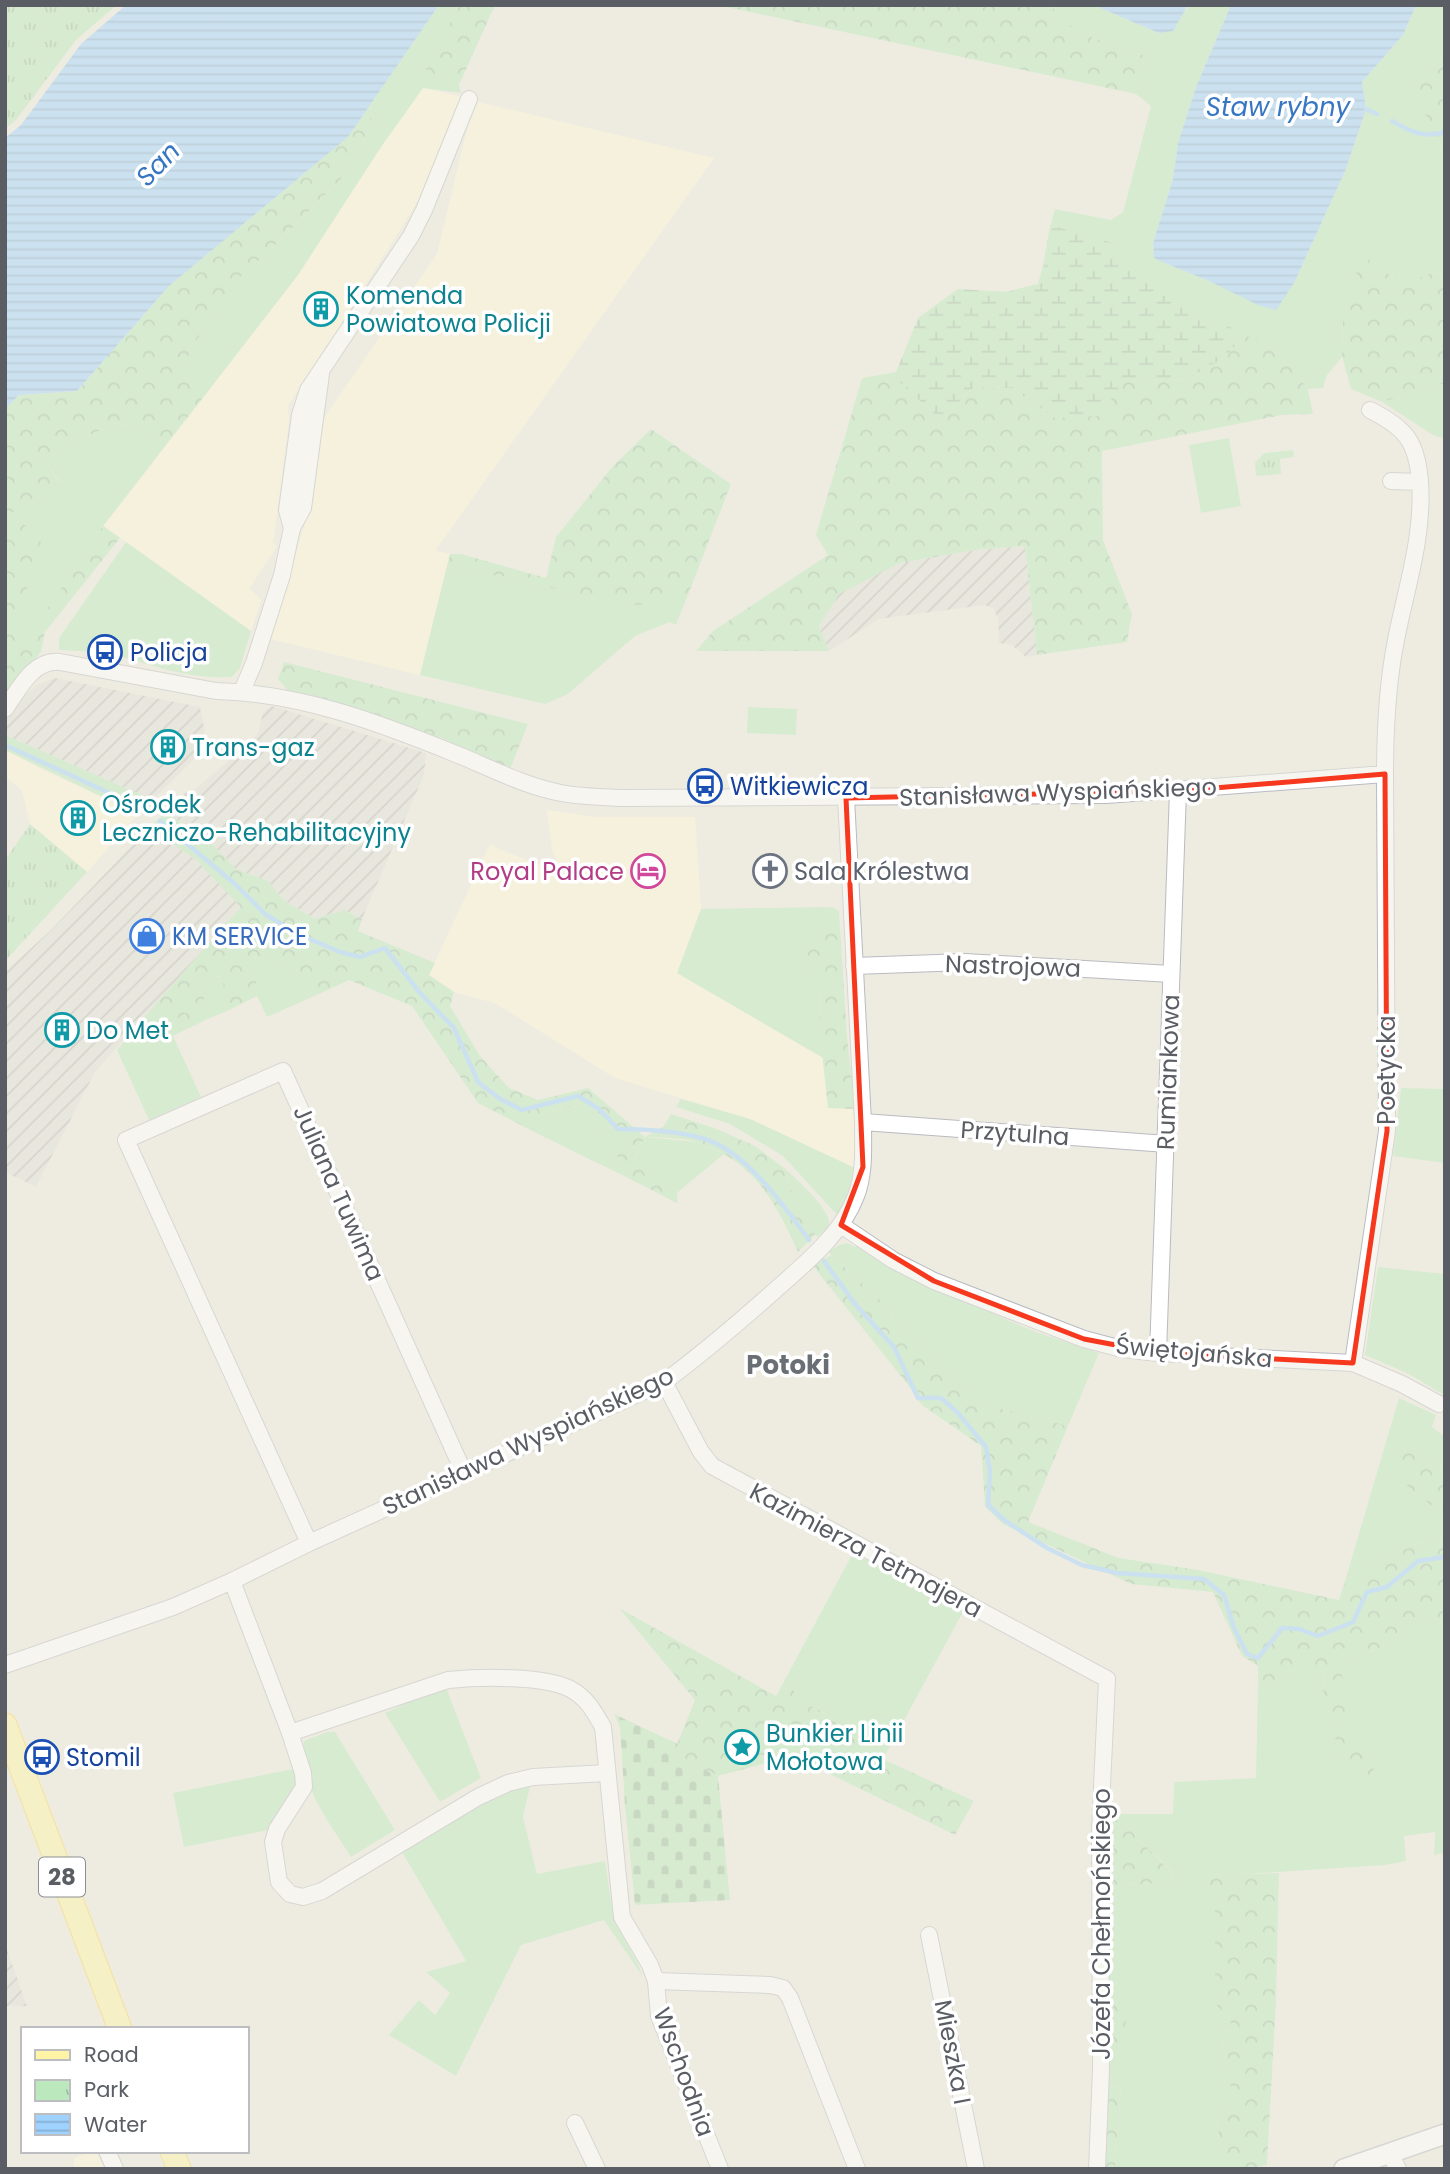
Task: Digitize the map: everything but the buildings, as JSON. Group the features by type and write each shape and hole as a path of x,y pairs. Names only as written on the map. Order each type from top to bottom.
{"main road":[{"name":"28","path":"5,1725 119,2027"}],"street":[{"path":"242,691 254,663 282,575 292,528 303,508 322,368 411,236 469,99"},
{"path":"1370,410 1398,426 1410,439 1418,462 1420,482 1420,529 1388,684 1385,774"},
{"path":"1391,481 1420,482"},
{"path":"5,709 38,666 51,661 216,691 242,691 323,707 366,719 519,782 561,793 624,798 846,798"},
{"name":"Stanisława Wyspiańskiego","path":"5,1665 173,1607 664,1382 709,1349 810,1258 841,1225 856,1196 863,1167 846,798 1107,795 1385,774"},
{"name":"Poetycka","path":"1353,1363 1387,1131 1385,774"},
{"name":"Rumiankowa","path":"1158,1353 1178,791"},
{"name":"Nastrojowa","path":"854,966 965,962 1171,974"},
{"name":"Juliana Tuwima","path":"309,1543 126,1140 284,1071 464,1473"},
{"name":"Przytulna","path":"863,1122 1167,1144"},
{"name":"Świętojańska","path":"841,1225 893,1260 914,1270 1004,1309 1084,1339 1122,1349 1158,1353 1353,1363 1402,1384 1439,1404"},
{"name":"Kazimierza Tetmajera","path":"664,1382 701,1452 712,1466 1107,1679"},
{"path":"232,1581 303,1773 304,1787 277,1829 273,1842 279,1882 290,1894 303,1897 322,1891 478,1797 508,1783 533,1777 607,1773"},
{"name":"Wschodnia","path":"290,1733 448,1680 471,1678 552,1682 572,1689 588,1703 603,1727 622,1917 650,1965 656,1981 659,2016 720,2169"},
{"name":"Józefa Chełmońskiego","path":"1097,2169 1101,2069 1100,1829 1107,1679"},
{"name":"Mieszka I","path":"929,1935 976,2169"},
{"path":"656,1981 770,1985 783,1988 790,1998 857,2169"},
{"path":"575,2123 597,2169"},
{"path":"1344,2169 1394,2161 1445,2134"},
{"path":"108,2153 115,2169"}],"highlighted area":[{"path":"1385,774 1387,1131 1353,1363 1158,1353 1084,1339 934,1281 841,1225 863,1167 846,798 1178,791"}],"shaded area":[{"path":"423,88 463,97 431,180 288,405 289,420 273,544 277,546 249,589 261,601 251,631 104,526 298,275 381,147"},
{"path":"474,101 714,158 435,551 450,554 420,675 270,639 304,526 320,424 437,254"},
{"path":"1025,546 1037,655 1026,657 1012,645 999,643 998,619 994,609 984,605 879,619 829,651 819,627 838,594 900,563 975,550"},
{"path":"55,678 200,707 205,733 201,752 153,800 5,735 5,720 19,700 36,685"},
{"path":"272,706 426,753 424,775 362,919 344,910 315,919 285,901 268,881 236,869 205,837 165,813 185,793 193,791 258,734 263,712"},
{"path":"5,750 138,814 87,872 30,824 22,790 5,776"},
{"path":"547,810 594,817 695,817 701,909 677,973 825,1059 829,1108 855,1109 855,1168 750,1119 615,1078 495,1003 454,992 429,975 490,844 564,875 552,850"},
{"path":"149,828 195,859 242,907 95,1072 36,1187 5,1172 5,972 51,930"},
{"path":"5,1944 27,2006 5,2006"},
{"path":"87,2153 97,2153 104,2169 74,2169 74,2158"}],"green space":[{"path":"5,5 117,5 76,40 16,120 5,129"},
{"path":"439,5 459,5 425,74 459,85 461,93 423,88 381,147 298,275 202,399 185,376 190,347 220,313 228,287 275,245 344,176 371,128 372,102"},
{"path":"459,5 495,5 459,85 424,74"},
{"path":"717,5 1050,5 1079,33 1145,56 1136,94"},
{"path":"1050,5 1093,5 1159,33 1187,9 1188,5 1231,5 1196,87 1178,143 1173,179 1153,243 1154,258 1209,281 1294,283 1346,169 1366,109 1362,82 1403,35 1416,5 1445,5 1445,55 1418,78 1430,119 1427,145 1445,151 1445,273 1428,274 1408,285 1380,270 1362,255 1343,320 1342,357 1327,375 1323,388 1308,389 1277,351 918,318 958,289 1006,292 1038,284 1055,209 1111,220 1123,212 1151,106 1136,94 1145,56 1079,33"},
{"path":"1445,55 1445,151 1426,145 1429,119 1414,103 1418,78"},
{"path":"372,102 371,128 344,176 229,287 220,313 190,347 185,376 202,399 169,441 117,423 44,459 60,484 39,499 11,513 37,536 47,553 20,601 20,649 103,526 120,538 45,632 41,652 5,698 5,409 19,395 77,391 169,286 348,137"},
{"path":"1050,225 1113,243 1124,257 1155,283 1243,334 1227,356 1187,379 1125,382 1098,416 1055,418 1012,388 974,387 941,420 894,377 918,318 958,289 1006,292 1038,284"},
{"path":"1362,254 1380,270 1408,284 1428,274 1445,273 1445,383 1382,402 1351,389 1342,357 1343,320"},
{"path":"1243,334 1277,351 1308,389 1313,414 1282,415 1102,451 1103,540 1132,614 1127,642 1037,655 1025,546 975,550 900,563 839,594 819,626 829,651 696,651 713,631 828,555 816,535 862,378 896,372 895,377 941,420 974,387 1012,388 1055,418 1125,382 1187,379 1227,356"},
{"path":"1445,383 1445,439 1433,435 1382,402"},
{"path":"117,423 169,441 103,526 20,651 19,601 47,553 10,513 39,499 60,483 44,459"},
{"path":"651,429 731,484 686,600 637,605 601,601 509,577 472,573 447,566 450,554 461,554 546,578 556,537 613,466"},
{"path":"1229,438 1241,506 1201,513 1189,445"},
{"path":"1293,450 1294,457 1280,459 1281,474 1256,476 1255,463 1264,453"},
{"path":"126,542 251,631 240,668 232,677 173,671 116,655 116,651 99,648 97,652 59,650 59,638"},
{"path":"447,566 472,573 509,577 601,601 686,600 676,625 670,622 635,636 568,694 545,704 420,675"},
{"path":"284,662 528,724 509,772 442,738 287,690 278,679"},
{"path":"748,707 797,709 796,735 747,733"},
{"path":"5,735 153,800 138,814 5,750"},
{"path":"165,813 205,837 236,869 268,881 285,901 315,919 344,910 362,919 358,931 435,963 429,975 454,992 450,1006 480,1056 509,1088 538,1100 588,1088 645,1137 633,1160 665,1173 678,1184 677,1203 622,1175 613,1145 583,1106 554,1111 538,1134 478,1103 412,1006 349,980 319,994 303,993 293,973 254,957 257,996 227,1011 222,975 201,983 208,1019 187,1029 185,1013 168,1027 153,1007 241,907 195,859 149,828"},
{"path":"30,824 87,872 5,961 5,860"},
{"path":"832,907 822,917 822,933 806,956 820,983 819,1025 825,1059 677,973 701,909"},
{"path":"832,907 839,911 855,1109 828,1108 819,1025 820,983 806,956 811,939 822,933 822,917"},
{"path":"253,957 293,973 303,993 319,994 267,1017 257,996"},
{"path":"223,975 227,1011 208,1019 201,983"},
{"path":"153,1007 168,1027 185,1012 187,1029 173,1036 201,1097 149,1120 117,1050"},
{"path":"1401,1088 1445,1089 1445,1163 1393,1156"},
{"path":"681,1099 750,1119 855,1168 838,1216 783,1156 730,1124 676,1107"},
{"path":"583,1106 613,1145 622,1175 538,1134 554,1111"},
{"path":"671,1114 717,1129 755,1146 783,1167 793,1196 804,1211 815,1235 798,1252 781,1217 761,1186 735,1161 718,1151 687,1140 645,1137 663,1127"},
{"path":"645,1137 698,1142 724,1154 678,1192 678,1184 633,1161"},
{"path":"783,1167 811,1194 829,1218 828,1226 818,1237 793,1196"},
{"path":"847,1243 855,1247 858,1244 886,1266 965,1302 1036,1332 1099,1353 1068,1426 987,1405 951,1376 873,1293 829,1252"},
{"path":"831,1255 873,1293 951,1376 987,1405 1068,1426 1028,1522 1119,1558 1198,1570 1339,1600 1345,1581 1360,1571 1416,1544 1445,1540 1445,1620 1404,1617 1394,1643 1358,1656 1341,1667 1349,1736 1363,1753 1380,1761 1369,1776 1340,1758 1323,1689 1324,1667 1299,1667 1283,1681 1258,1682 1258,1666 1242,1656 1213,1592 1131,1584 1003,1524 985,1507 981,1446 922,1405 813,1266"},
{"path":"1378,1267 1445,1274 1444,1395 1407,1373 1365,1355"},
{"path":"1399,1398 1436,1415 1432,1427 1445,1437 1445,1474 1420,1448 1410,1490 1445,1515 1445,1540 1416,1544 1345,1581"},
{"path":"1420,1448 1445,1474 1445,1515 1410,1490 1396,1468 1403,1449"},
{"path":"854,1551 964,1610 883,1759 821,1711 797,1700 788,1674"},
{"path":"619,1608 776,1696 788,1674 797,1700 821,1711 883,1759 974,1801 955,1835 793,1756 718,1776 673,1754 695,1700"},
{"path":"1404,1617 1445,1620 1445,1853 1434,1855 1435,1832 1404,1836 1406,1861 1385,1865 1203,1877 1215,1901 1231,2021 1223,2042 1231,2088 1217,2119 1222,2169 1115,2169 1121,2087 1106,2088 1118,1982 1109,1984 1110,1886 1175,1882 1171,1870 1138,1839 1131,1814 1173,1814 1174,1782 1256,1778 1258,1682 1283,1681 1299,1667 1324,1667 1323,1689 1340,1758 1363,1753 1348,1736 1341,1667 1358,1656 1394,1643"},
{"path":"447,1690 481,1778 440,1802 385,1713 415,1699"},
{"path":"614,1714 678,1744 673,1754 718,1776 730,1900 635,1905 620,1727"},
{"path":"327,1732 335,1732 395,1830 351,1857 325,1817 305,1772 304,1741"},
{"path":"293,1769 297,1781 269,1830 184,1847 173,1793"},
{"path":"530,1787 523,1817 537,1874 605,1861 614,1921 643,1977 604,1920 521,1945 456,2076 389,2035 419,2000 435,2015 450,1993 426,1972 466,1961 402,1852 504,1791"},
{"path":"1108,1814 1131,1814 1138,1839 1171,1871 1175,1882 1110,1886"},
{"path":"1279,1873 1276,2001 1267,2165 1222,2169 1217,2119 1231,2088 1223,2042 1231,2021 1215,2003 1215,1901 1202,1876"},
{"path":"1118,1981 1127,2009 1124,2049 1109,2055 1109,1984"},
{"path":"1121,2087 1115,2169 1102,2169 1106,2088"}],"water":[{"name":"San","path":"126,5 439,5 348,137 169,286 77,391 19,395 5,409 5,138 21,125 81,44"},
{"name":"Staw rybny","path":"1093,5 1188,5 1173,31 1159,33"},
{"name":"Staw rybny","path":"1231,5 1416,5 1403,35 1362,82 1366,109 1346,169 1294,283 1276,310 1258,305 1154,258 1153,243 1173,179 1178,143 1196,87"}],"waterway":[{"path":"1366,109 1377,114"},
{"path":"1392,121 1411,131 1424,134 1445,132"},
{"path":"5,745 144,809"},
{"path":"160,821 235,884 265,914 296,933 340,952 360,957 385,948 420,993 454,1028 478,1082 500,1099 522,1110 578,1096 599,1109 618,1129 684,1134 720,1145 735,1155 763,1182 809,1240"},
{"path":"824,1261 855,1304 894,1347 918,1398 941,1398 957,1412 986,1447 990,1471 988,1505 1004,1520 1047,1548 1082,1565 1117,1573 1204,1579 1224,1595 1234,1628 1247,1654 1258,1658 1282,1628 1299,1629 1318,1636 1353,1622 1367,1592 1387,1587 1418,1561 1445,1557"}],"place":[{"name":"Komenda Powiatowa Policji","path":"321,309"},
{"name":"Policja","path":"105,652"},
{"name":"Trans-gaz","path":"168,747"},
{"name":"Witkiewicza","path":"705,786"},
{"name":"Ośrodek Leczniczo-Rehabilitacyjny","path":"78,818"},
{"name":"Royal Palace","path":"648,871"},
{"name":"Sala Królestwa","path":"770,871"},
{"name":"KM SERVICE","path":"147,936"},
{"name":"Do Met","path":"62,1030"},
{"name":"Bunkier Linii Mołotowa","path":"742,1747"},
{"name":"Stomil","path":"42,1757"}],"district":[{"name":"Potoki","path":"788,1365"}]}
